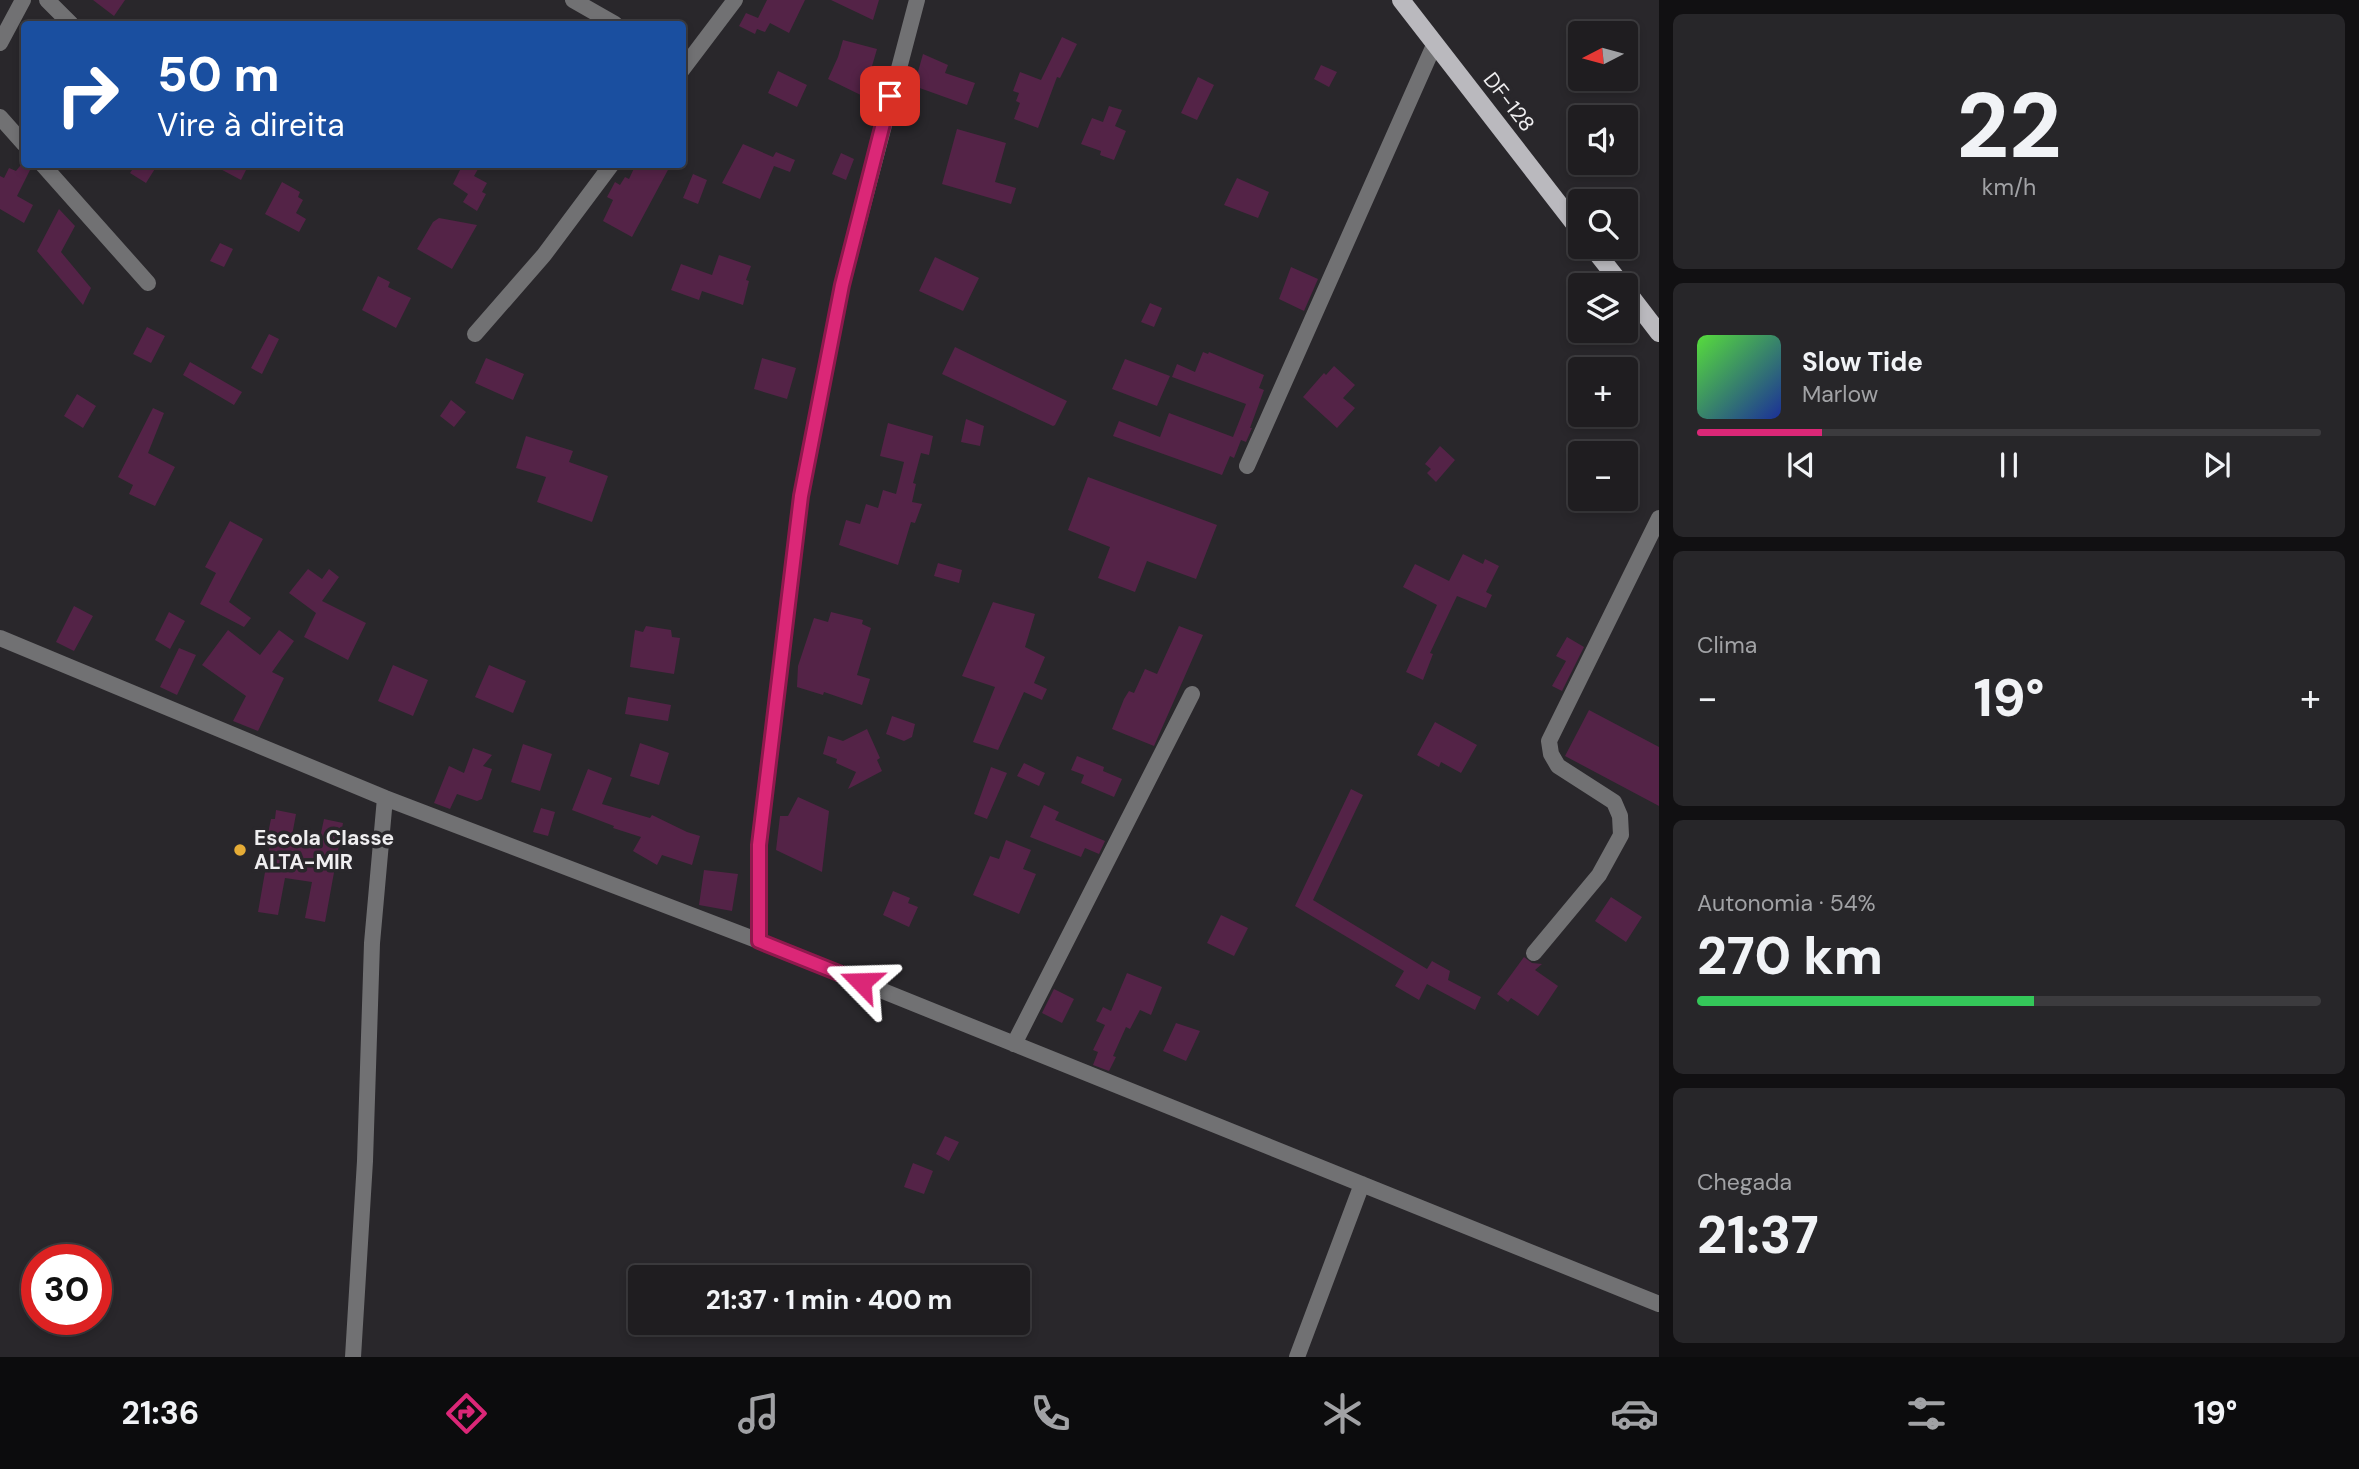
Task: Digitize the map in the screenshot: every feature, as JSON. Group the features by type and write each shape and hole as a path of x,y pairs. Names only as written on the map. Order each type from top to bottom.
{"main road":[{"name":"DF-128","path":"1401,0 1568,216"},
{"path":"1601,259 1613,273"},
{"path":"1638,306 1659,333"}],"street":[{"path":"0,43 23,0"},
{"path":"47,0 68,21"},
{"path":"573,0 610,21"},
{"path":"686,63 735,0"},
{"path":"759,941 759,845 801,496 842,285 917,0"},
{"path":"1247,466 1434,43"},
{"path":"0,117 21,141"},
{"path":"47,168 148,283"},
{"path":"475,334 544,255 609,168"},
{"path":"1534,953 1599,875 1621,835 1620,816 1614,802 1558,766 1551,754 1549,741 1659,518"},
{"path":"0,638 385,798 759,941 1659,1304"},
{"path":"1014,1044 1192,694"},
{"path":"353,1357 365,1161 372,943 385,798"},
{"path":"1297,1357 1362,1184"}],"building":[{"path":"93,0 125,0 114,16"},
{"path":"767,0 805,0 789,33 770,23 765,32 757,29 755,34 739,26 746,13 758,18"},
{"path":"831,0 879,0 873,20"},
{"path":"1062,37 1077,44 1060,78 1057,77 1038,128 1014,119 1020,103 1016,101 1019,93 1013,91 1020,72 1041,80"},
{"path":"843,40 877,49 870,73 883,80 873,101 828,79"},
{"path":"923,54 948,65 945,73 975,83 967,105 914,86"},
{"path":"1321,65 1337,72 1329,87 1314,79"},
{"path":"778,71 807,85 797,107 768,93"},
{"path":"1198,77 1214,85 1197,120 1181,113"},
{"path":"1109,106 1122,110 1115,126 1126,131 1114,160 1100,155 1101,151 1081,144 1092,118 1103,122"},
{"path":"957,129 1006,143 995,182 1016,188 1011,204 942,184"},
{"path":"743,144 773,157 776,152 795,160 790,172 774,166 760,199 722,183"},
{"path":"841,153 854,159 846,180 832,174"},
{"path":"21,165 21,168 31,168 17,196 33,205 24,223 0,209 0,176 4,178 9,168 16,171"},
{"path":"133,168 155,168 146,183 130,173"},
{"path":"218,168 247,168 241,180"},
{"path":"461,168 479,168 474,176 487,183 482,192 486,194 477,211 463,202 468,194 453,184"},
{"path":"634,168 669,168 632,237 603,221 613,200 607,197 615,182 620,185 625,177 629,179"},
{"path":"693,174 707,180 698,204 683,198"},
{"path":"1237,178 1269,192 1258,218 1224,205"},
{"path":"282,182 300,192 298,197 303,200 296,213 306,219 299,232 265,214"},
{"path":"59,209 75,226 61,252 91,288 83,305 37,251"},
{"path":"439,218 477,225 452,269 417,249 433,222"},
{"path":"220,243 233,249 224,267 210,261"},
{"path":"719,255 751,266 743,305 702,291 699,300 671,290 681,264 712,275"},
{"path":"935,257 979,278 963,311 919,291"},
{"path":"1291,267 1318,279 1304,311 1279,299"},
{"path":"378,276 390,282 388,287 411,298 396,328 362,310"},
{"path":"1150,303 1162,308 1154,327 1141,322"},
{"path":"147,327 165,336 151,363 133,354"},
{"path":"269,334 279,339 262,374 251,368"},
{"path":"955,347 1067,401 1055,425 942,374"},
{"path":"1203,352 1209,352 1264,375 1259,388 1264,390 1252,428 1246,442 1241,440 1234,458 1230,456 1222,475 1113,436 1119,421 1160,437 1169,413 1233,437 1246,404 1172,377 1177,364 1195,372"},
{"path":"486,358 524,374 513,400 475,383"},
{"path":"762,358 796,368 787,399 754,389"},
{"path":"1125,359 1170,376 1157,406 1112,389"},
{"path":"190,362 242,392 234,405 183,375"},
{"path":"1334,366 1355,385 1343,398 1355,408 1337,428 1303,397 1324,373 1326,375"},
{"path":"77,394 96,406 83,428 64,416"},
{"path":"451,400 466,412 454,427 440,416"},
{"path":"153,408 164,413 148,453 175,467 155,506 129,494 133,485 118,477"},
{"path":"966,419 984,426 980,446 961,442"},
{"path":"888,423 933,436 929,455 921,453 913,483 916,484 912,502 922,504 915,523 911,522 898,565 839,545 846,520 860,524 866,504 878,508 883,490 896,494 904,462 880,456"},
{"path":"526,436 573,451 569,462 608,476 592,522 537,502 546,477 516,468"},
{"path":"1440,446 1455,460 1436,482 1427,473 1431,469 1425,464"},
{"path":"1088,477 1217,525 1196,579 1147,561 1135,592 1098,578 1110,547 1068,530"},
{"path":"230,521 263,539 229,602 251,618 244,627 200,604 216,573 205,567"},
{"path":"1463,554 1483,564 1485,559 1499,566 1486,592 1492,595 1486,608 1457,596 1430,653 1433,654 1423,680 1406,672 1437,605 1403,587 1415,564 1449,581"},
{"path":"938,563 962,570 959,583 934,576"},
{"path":"308,569 322,579 329,569 339,577 322,601 366,623 348,660 304,637 316,613 289,593"},
{"path":"993,602 1035,614 1025,647 1045,657 1034,683 1047,689 1042,700 1024,692 998,750 973,742 995,687 962,676"},
{"path":"74,606 93,616 74,651 56,642"},
{"path":"169,612 185,621 170,649 155,640"},
{"path":"831,612 863,620 862,624 871,628 857,675 870,679 862,705 824,692 823,695 797,687 798,666 814,618 828,622"},
{"path":"646,626 671,630 672,637 680,638 674,674 630,667 635,630 643,632"},
{"path":"1179,626 1203,635 1154,746 1112,729 1124,699 1129,691 1134,693 1145,669 1157,674"},
{"path":"228,630 260,655 279,630 294,641 272,672 284,678 258,731 233,721 246,696 202,665"},
{"path":"1567,637 1584,647 1562,691 1552,686 1566,661 1556,656"},
{"path":"179,648 196,655 177,695 160,687"},
{"path":"393,665 428,680 413,716 378,701"},
{"path":"489,665 526,681 513,713 475,697"},
{"path":"628,697 671,705 668,721 625,714"},
{"path":"1589,710 1659,747 1659,806 1565,756"},
{"path":"892,716 915,724 912,737 904,741 886,734"},
{"path":"1435,722 1477,745 1461,773 1441,762 1439,767 1417,755"},
{"path":"867,729 880,758 877,760 882,771 848,789 856,772 836,763 837,759 823,754 828,736 843,741"},
{"path":"640,743 669,753 659,785 630,776"},
{"path":"523,744 552,754 540,791 511,782"},
{"path":"473,748 492,755 483,766 492,769 482,799 477,801 457,794 450,809 434,803 449,766 464,773"},
{"path":"1077,756 1104,767 1103,771 1122,779 1114,797 1081,783 1084,775 1071,770"},
{"path":"1024,763 1045,773 1039,786 1017,776"},
{"path":"991,767 1007,773 987,819 974,814"},
{"path":"588,769 612,778 602,804 650,818 652,815 700,836 692,865 662,855 657,865 633,851 641,837 572,810"},
{"path":"1351,789 1363,795 1313,900 1427,969 1432,961 1450,971 1448,980 1481,997 1475,1010 1427,984 1419,1000 1395,986 1404,971 1295,906"},
{"path":"798,797 829,811 822,872 776,850 780,816 788,816"},
{"path":"1044,805 1059,812 1055,820 1105,841 1099,854 1085,848 1081,857 1030,837"},
{"path":"541,808 555,812 548,836 533,832"},
{"path":"276,810 296,814 291,841 318,847 324,819 343,823 325,922 305,918 312,882 285,878 278,915 258,912 271,838 267,838"},
{"path":"1006,840 1031,850 1023,869 1036,874 1019,914 973,895 990,856 999,859"},
{"path":"704,870 738,874 732,911 699,905"},
{"path":"893,891 910,898 908,903 918,907 909,927 883,915"},
{"path":"1611,897 1642,917 1626,942 1595,921"},
{"path":"1221,915 1248,928 1234,956 1207,943"},
{"path":"1524,957 1532,963 1542,964 1535,970 1558,986 1538,1016 1511,998 1508,1002 1497,994"},
{"path":"1127,973 1162,987 1151,1015 1140,1010 1130,1029 1126,1027 1109,1071 1093,1065 1098,1052 1093,1050 1105,1025 1096,1021 1103,1007 1111,1011"},
{"path":"1054,989 1074,999 1062,1023 1042,1013"},
{"path":"1176,1023 1200,1031 1186,1061 1163,1051"},
{"path":"945,1136 959,1142 949,1161 936,1154"},
{"path":"913,1163 933,1171 924,1194 904,1187"}],"place":[{"name":"Escola Classe ALTA-MIR","path":"240,850"}],"route":[{"path":"861,982 759,941 759,845 801,496 842,285 890,96"}]}
